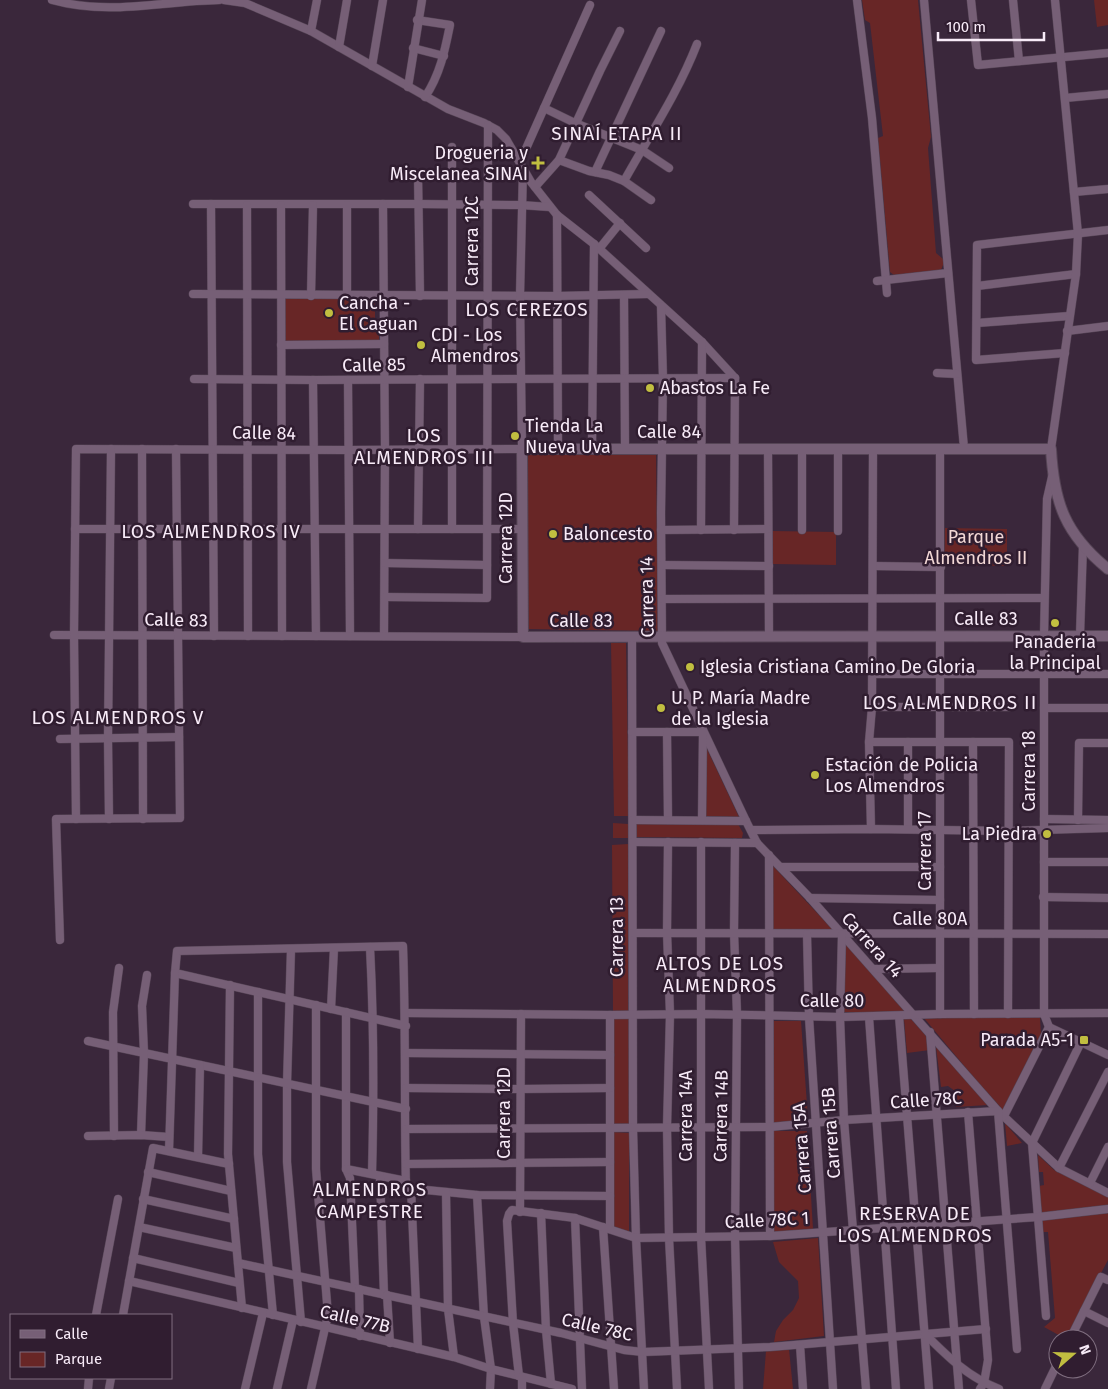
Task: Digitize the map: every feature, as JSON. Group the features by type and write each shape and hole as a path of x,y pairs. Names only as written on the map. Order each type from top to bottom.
{"street":[{"path":"52,0 94,8 132,8 219,0"},
{"path":"224,0 245,3 311,31 427,98 497,130 506,139 535,187 550,207 702,342 735,378 734,530"},
{"path":"311,31 317,0"},
{"path":"339,48 347,0"},
{"path":"372,66 382,0"},
{"path":"408,87 422,0"},
{"path":"857,0 872,118 887,294"},
{"path":"924,0 964,448"},
{"path":"971,0 978,65 1108,53"},
{"path":"1013,0 1019,61"},
{"path":"1055,0 1078,234 1076,274 1051,449 1052,475 1056,496 1071,530 1083,545 1108,569"},
{"path":"522,166 544,108 590,5"},
{"path":"418,20 450,25 444,56 427,98"},
{"path":"535,187 559,160 620,31"},
{"path":"595,172 661,31"},
{"path":"624,181 665,111 697,44"},
{"path":"413,48 444,56"},
{"path":"1065,98 1108,94"},
{"path":"544,108 575,123 642,150 669,168"},
{"name":"Carrera 12C","path":"385,597 487,598 488,125"},
{"path":"452,147 452,529"},
{"path":"559,160 595,172 609,174 624,181 651,200"},
{"name":"Carrera 12D","path":"522,166 520,296 523,637"},
{"path":"418,174 420,296"},
{"path":"1074,192 1108,189"},
{"path":"589,195 646,248"},
{"path":"193,204 487,204 550,207"},
{"path":"211,204 214,636"},
{"path":"312,296 313,204"},
{"path":"383,204 386,564 384,636"},
{"path":"247,205 248,636"},
{"path":"281,205 282,636"},
{"path":"347,205 347,295"},
{"path":"557,214 558,449"},
{"path":"592,449 592,295 596,247 620,223"},
{"path":"1065,354 976,360 977,245 1108,230"},
{"path":"877,281 948,274"},
{"path":"977,286 1076,274"},
{"path":"193,294 312,296 648,294"},
{"path":"624,295 625,449"},
{"name":"Carrera 14","path":"661,306 663,379 662,643 757,843 810,898 1001,1113 1059,1168 1108,1193"},
{"path":"977,323 1069,316"},
{"path":"1067,331 1108,326"},
{"path":"701,530 702,342"},
{"path":"281,345 384,344"},
{"path":"937,373 957,374"},
{"name":"Calle 85","path":"194,379 735,378"},
{"path":"418,529 420,379"},
{"path":"314,380 316,636"},
{"path":"348,380 350,636"},
{"path":"60,940 56,819 180,818 176,448"},
{"path":"768,448 769,636"},
{"path":"802,448 802,530"},
{"path":"838,448 838,530"},
{"path":"871,829 869,742 872,707 873,448"},
{"name":"Carrera 17","path":"940,448 940,1014"},
{"name":"Calle 84","path":"75,529 76,449 1051,449"},
{"path":"109,820 111,449"},
{"path":"142,449 143,819"},
{"name":"Carrera 18","path":"1049,1027 1044,1014 1043,934 1044,598 1047,499 1052,475"},
{"path":"76,819 75,529 523,529"},
{"path":"661,530 768,530"},
{"path":"1080,635 1083,545"},
{"path":"386,564 487,565"},
{"path":"662,564 769,566"},
{"path":"873,566 941,567"},
{"path":"662,599 1044,598"},
{"name":"Calle 83","path":"54,635 523,637 1108,636"},
{"name":"Carrera 13","path":"632,637 633,1128 636,1238 644,1389"},
{"path":"872,674 1108,674"},
{"path":"872,707 1009,707"},
{"path":"1044,708 1108,708"},
{"path":"632,732 703,732 702,820"},
{"path":"667,732 668,820"},
{"path":"60,739 179,737"},
{"path":"869,742 1009,742 1008,1014"},
{"path":"908,742 908,829"},
{"path":"973,742 974,1014"},
{"path":"1078,820 1079,743 1108,743"},
{"path":"1044,819 1108,820"},
{"path":"632,820 746,820"},
{"path":"751,830 908,829 1010,831 1108,828"},
{"path":"633,842 757,843"},
{"path":"668,842 667,932 670,1014 667,1128 669,1238 677,1389"},
{"name":"Carrera 14A","path":"700,842 701,1237 709,1389"},
{"name":"Carrera 14B","path":"735,843 734,932 737,1014 735,1237 739,1389"},
{"path":"769,855 770,1236"},
{"path":"1044,862 1108,862"},
{"path":"781,867 940,867"},
{"path":"1043,897 1108,898"},
{"path":"810,898 940,900"},
{"name":"Calle 80A","path":"633,933 1108,934"},
{"name":"Carrera 15A","path":"807,934 809,1017 833,1389"},
{"name":"Carrera 15B","path":"842,934 840,1018 844,1120 866,1389"},
{"path":"169,1151 177,951 403,946 406,1013 406,1188 477,1195 610,1196"},
{"path":"370,947 374,1019 376,1175 390,1343"},
{"path":"330,1009 334,948"},
{"path":"277,1389 297,1321 297,1276 287,1162 286,1084 292,949"},
{"path":"114,1136 113,1012 119,968"},
{"path":"874,969 939,968"},
{"path":"175,973 406,1026"},
{"path":"141,1136 144,1053 142,1006 147,975"},
{"path":"230,985 228,1071 229,1164 242,1308"},
{"path":"258,992 258,1154 273,1315"},
{"path":"311,1389 328,1316 316,1169 316,1005"},
{"path":"346,1012 346,1170 350,1178 360,1336"},
{"name":"Calle 80","path":"406,1013 737,1014 840,1018 940,1014 1108,1013"},
{"name":"Carrera 12D","path":"520,1212 521,1014"},
{"path":"610,1015 611,1128 610,1196 607,1228 610,1347 614,1389"},
{"path":"899,1016 929,1389"},
{"path":"869,1017 896,1389"},
{"path":"1017,1350 1001,1113 1049,1027 1108,1055"},
{"path":"930,1032 959,1389"},
{"path":"88,1041 406,1109"},
{"path":"1046,1316 1032,1143 1082,1042"},
{"path":"406,1053 610,1055"},
{"path":"198,1157 200,1065"},
{"path":"1059,1168 1108,1072"},
{"path":"406,1088 610,1088"},
{"path":"968,1112 988,1360 982,1386"},
{"name":"Calle 78C","path":"406,1129 735,1128 968,1112 1001,1113"},
{"path":"88,1136 169,1137"},
{"path":"1090,1183 1108,1147"},
{"path":"123,1314 153,1148 229,1164"},
{"path":"406,1164 610,1162"},
{"path":"346,1170 406,1181"},
{"path":"148,1172 231,1191"},
{"path":"411,1188 418,1349"},
{"path":"446,1192 448,1309 454,1357"},
{"path":"477,1195 484,1317 491,1369 490,1389"},
{"path":"143,1199 234,1219"},
{"path":"96,1314 118,1200"},
{"name":"Calle 78C 1","path":"520,1212 575,1218 636,1238 669,1238 770,1236 978,1221 1108,1209"},
{"path":"520,1212 512,1210 508,1214 507,1221 513,1323 522,1389"},
{"path":"541,1213 546,1330 553,1386"},
{"path":"575,1218 582,1389"},
{"path":"139,1228 236,1248"},
{"path":"134,1258 239,1283"},
{"name":"Calle 78C","path":"238,1263 546,1330 610,1347 643,1352 800,1345 986,1329"},
{"path":"1075,1329 1105,1278"},
{"name":"Calle 77B","path":"129,1282 454,1357 553,1386 572,1389"},
{"path":"1084,1311 1108,1323"},
{"path":"245,1389 263,1313"},
{"path":"924,1334 957,1366 982,1386 999,1389"},
{"path":"800,1345 804,1389"}],"green space":[{"path":"862,0 918,0 931,137 928,148 936,253 943,259 941,270 894,275 890,272 878,138 883,136 870,23 865,20"},
{"path":"1094,0 1108,0 1108,25 1097,27"},
{"name":"Cancha - El Caguan","path":"284,299 379,299 375,303 375,323 379,325 379,341 285,342"},
{"path":"526,452 656,452 658,631 526,629"},
{"name":"Parque Almendros II","path":"945,528 1007,529 1007,566 944,565"},
{"path":"772,531 836,532 836,565 773,564"},
{"path":"611,643 626,643 629,816 614,816"},
{"path":"706,747 739,817 704,816"},
{"path":"613,823 628,824 628,838 613,838"},
{"path":"637,823 738,824 743,833 742,838 636,837"},
{"path":"628,844 628,1012 613,1011 612,845"},
{"path":"772,865 833,930 772,929"},
{"path":"845,943 905,1012 843,1012"},
{"path":"1040,1017 1041,1036 1004,1111 924,1018"},
{"path":"613,1019 629,1019 629,1124 614,1124"},
{"path":"904,1019 911,1019 928,1038 930,1050 907,1053"},
{"path":"774,1021 801,1021 808,1119 773,1123"},
{"path":"936,1047 988,1105 956,1107 955,1091 948,1086 941,1087"},
{"path":"1005,1123 1022,1143 1007,1146"},
{"path":"772,1131 807,1131 813,1229 774,1233"},
{"path":"614,1132 629,1133 629,1232 613,1228"},
{"path":"1038,1155 1054,1170 1108,1197 1108,1260 1071,1329 1048,1329 1044,1327 1055,1318 1048,1232 1043,1232 1039,1186 1044,1185 1043,1172 1039,1172"},
{"path":"818,1238 824,1336 774,1342 776,1331 793,1310 799,1298 798,1281 779,1262 773,1242"},
{"path":"789,1349 793,1389 763,1389 766,1351"}],"place":[{"name":"Drogueria y Miscelanea SINAI","path":"538,163"},
{"name":"Cancha - El Caguan","path":"329,313"},
{"name":"CDI - Los Almendros","path":"421,345"},
{"name":"Abastos La Fe","path":"650,388"},
{"name":"Tienda La Nueva Uva","path":"515,436"},
{"name":"Baloncesto","path":"553,534"},
{"name":"Panaderia la Principal","path":"1055,623"},
{"name":"Iglesia Cristiana Camino De Gloria","path":"690,667"},
{"name":"U. P. María Madre de la Iglesia","path":"661,708"},
{"name":"Estación de Policia Los Almendros","path":"815,775"},
{"name":"La Piedra","path":"1047,834"},
{"name":"Parada A5-1","path":"1084,1040"}],"district":[{"name":"SINAÍ ETAPA II","path":"617,133"},
{"name":"LOS CEREZOS","path":"527,309"},
{"name":"LOS ALMENDROS III","path":"424,446"},
{"name":"LOS ALMENDROS IV","path":"211,531"},
{"name":"LOS ALMENDROS II","path":"950,702"},
{"name":"LOS ALMENDROS V","path":"118,717"},
{"name":"ALTOS DE LOS ALMENDROS","path":"720,974"},
{"name":"ALMENDROS CAMPESTRE","path":"370,1200"},
{"name":"RESERVA DE LOS ALMENDROS","path":"915,1224"}]}
